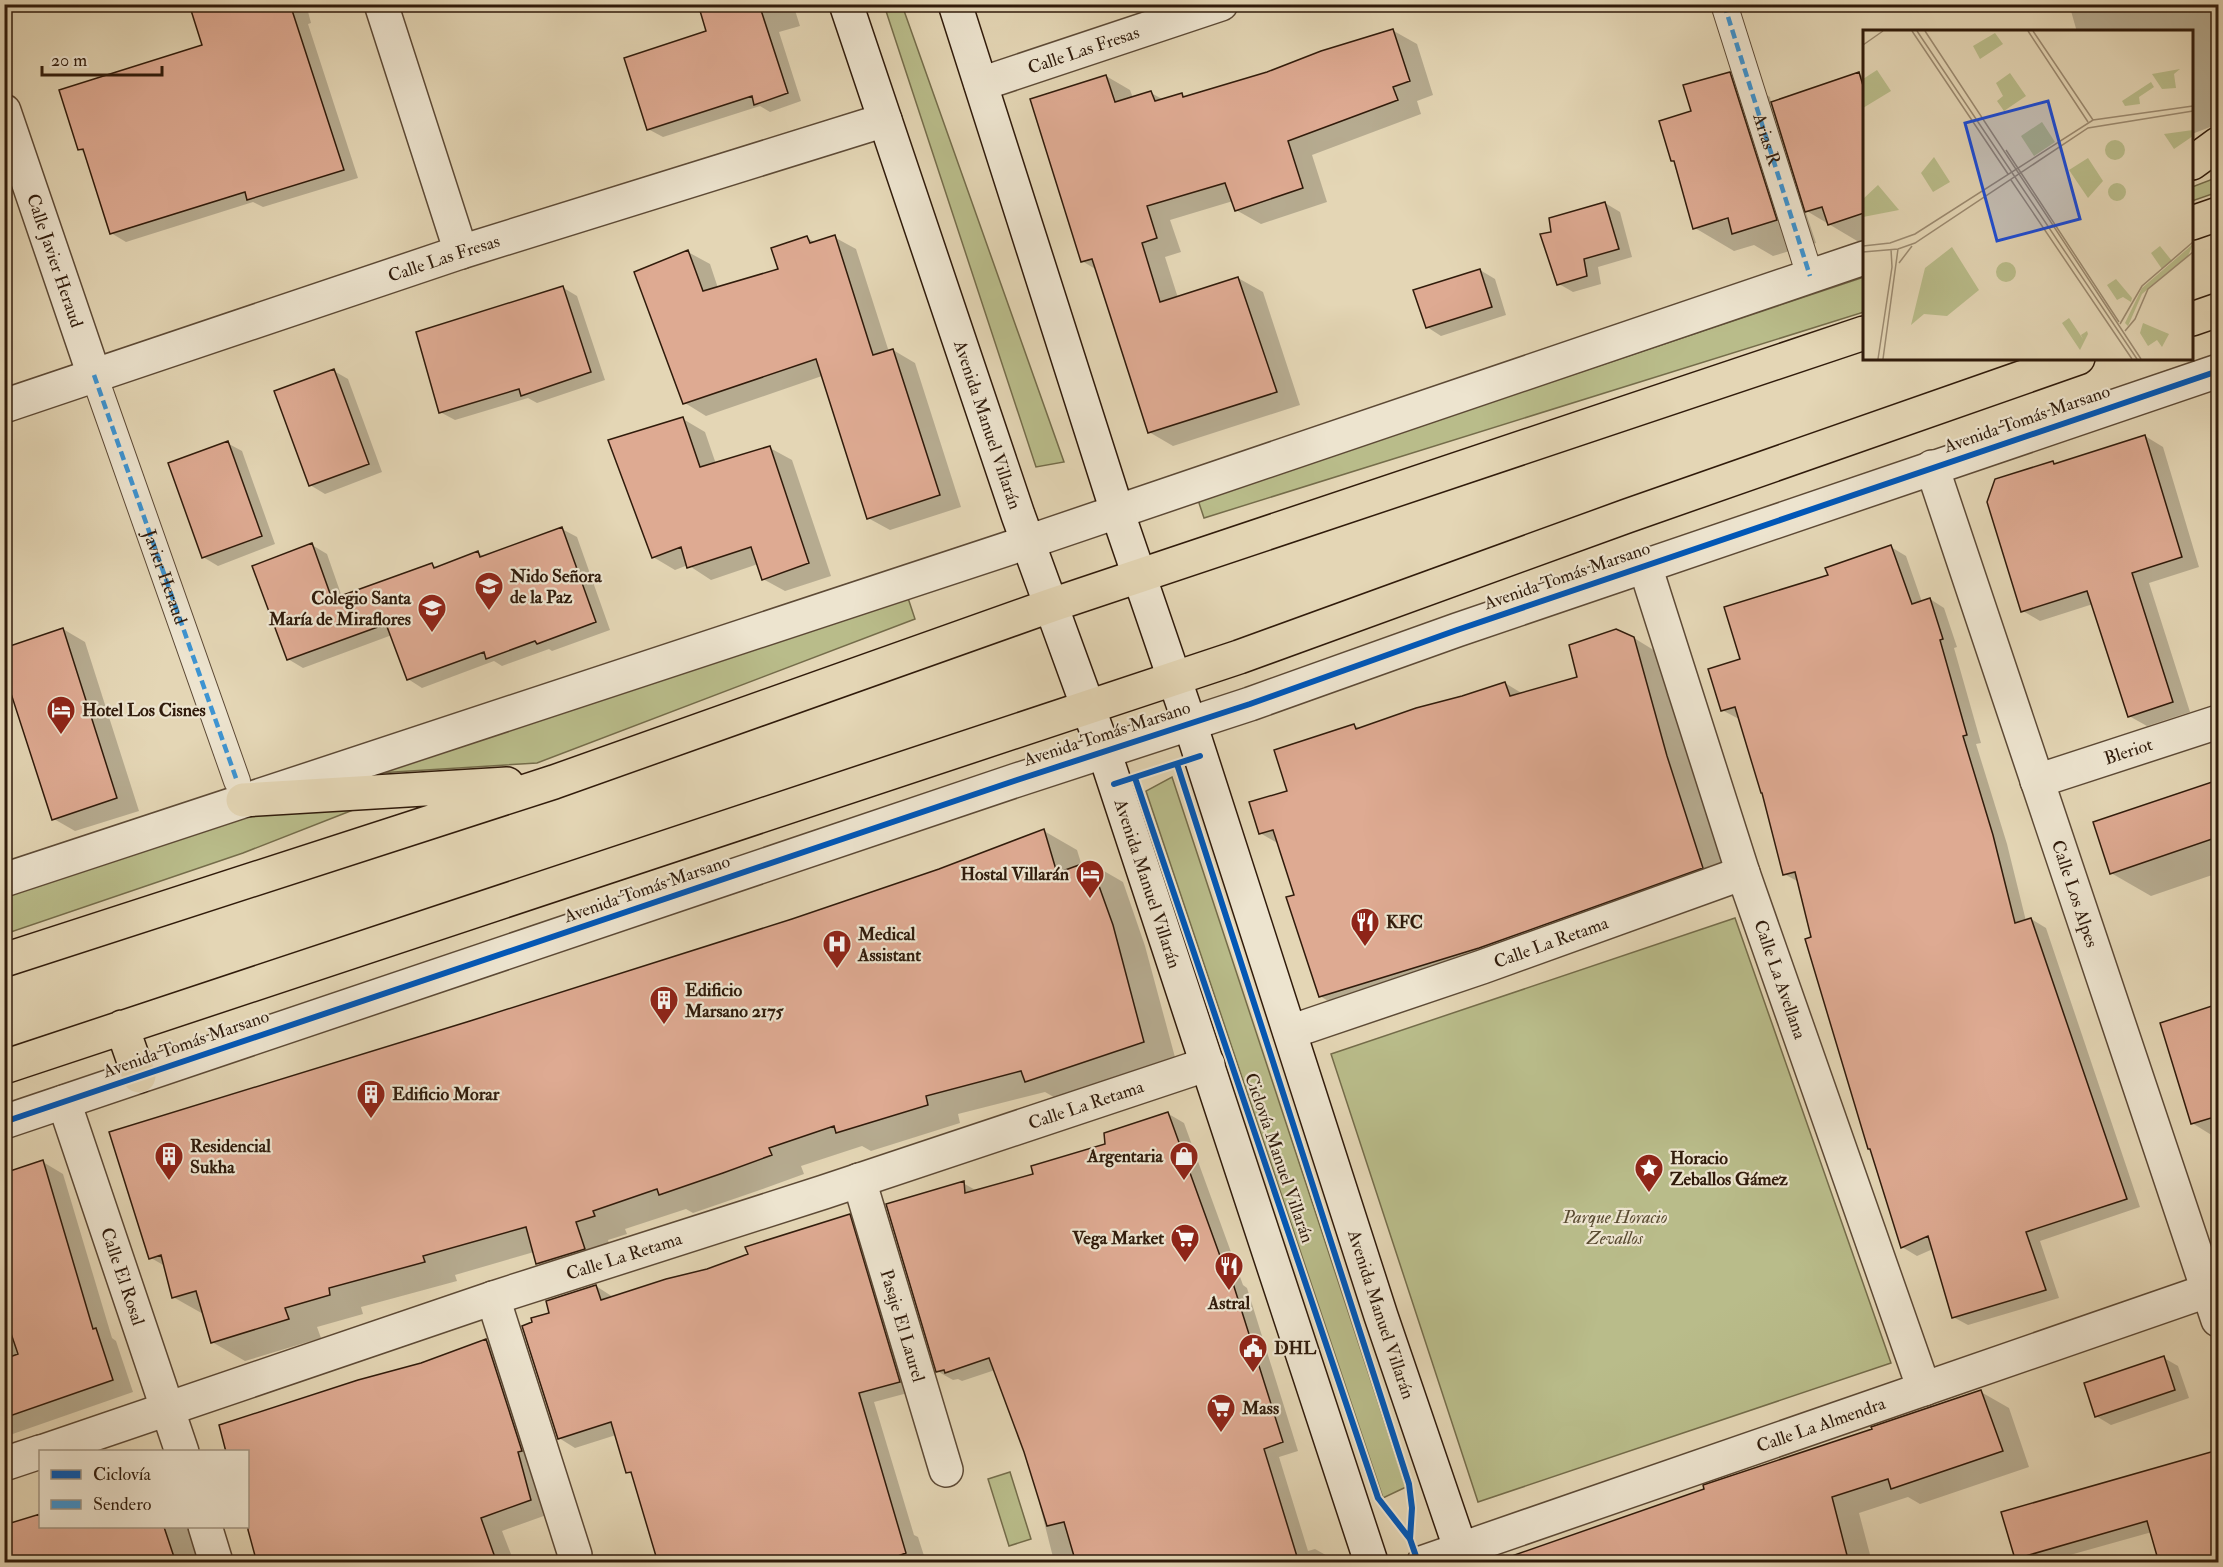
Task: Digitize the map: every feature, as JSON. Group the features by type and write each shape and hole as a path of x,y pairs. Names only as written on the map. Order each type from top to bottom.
{"main road":[{"path":"2193,162 2218,144"},
{"path":"2193,223 2218,214"},
{"path":"2193,319 2218,310"},
{"path":"4,960 554,782 1052,605 1863,333"},
{"name":"Avenida Tomás Marsano","path":"4,1067 1250,653 1627,516 2072,360"},
{"path":"240,790 554,782"},
{"path":"122,1027 139,1076"}],"street":[{"path":"381,4 461,252"},
{"name":"Avenida Manuel Villarán","path":"846,4 1028,542 1104,752 1371,1563"},
{"name":"Avenida Manuel Villarán","path":"955,4 1138,576 1189,723 1381,1316 1463,1556"},
{"name":"Calle Las Fresas","path":"981,84 1221,4"},
{"name":"Arias R","path":"1724,4 1810,276"},
{"name":"Calle Javier Heraud","path":"4,111 94,375"},
{"name":"Calle Las Fresas","path":"4,406 461,252 885,120"},
{"path":"2193,147 2218,138"},
{"path":"4,880 240,790 1028,542 1863,258"},
{"name":"Avenida Tomás Marsano","path":"4,1122 1250,704 1456,630 2218,371"},
{"name":"Javier Heraud","path":"94,375 240,790"},
{"name":"Calle Los Alpes","path":"1932,467 2215,1299"},
{"name":"Calle La Avellana","path":"1645,566 1743,873 1924,1389"},
{"name":"Bleriot","path":"2037,781 2218,722"},
{"name":"Calle La Retama","path":"1290,1032 1482,967 1743,873"},
{"name":"Calle La Retama","path":"47,1450 493,1298 1208,1064"},
{"name":"Calle El Rosal","path":"64,1102 181,1450"},
{"name":"Pasaje El Laurel","path":"859,1180 946,1470"},
{"path":"493,1298 575,1555"},
{"name":"Calle La Almendra","path":"1424,1563 1463,1556 1924,1389 2215,1299"},
{"name":"Calle La Retama","path":"4,1464 39,1453"},
{"path":"205,1528 216,1563"}],"green space":[{"path":"884,5 902,5 1064,462 1036,467"},
{"path":"2218,177 2218,192 2193,201 2193,187"},
{"path":"1863,277 1863,312 1204,518 1198,500"},
{"path":"908,598 915,619 537,763 378,773"},
{"path":"1172,777 1406,1487 1383,1498 1146,791"},
{"path":"353,810 243,853 5,934 4,892 233,812"},
{"name":"Parque Horacio Zevallos","path":"1735,918 1891,1363 1478,1502 1331,1054"},
{"path":"1010,1472 1031,1539 1009,1546 988,1479"}],"building":[{"path":"189,4 290,4 344,170 247,200 245,192 110,234 83,149 78,150 59,90 202,45"},
{"path":"698,4 759,4 788,93 754,105 752,96 647,130 624,58 706,31"},
{"path":"1393,29 1410,81 1393,87 1398,100 1288,141 1303,188 1235,211 1225,183 1147,206 1157,238 1142,243 1160,302 1238,277 1277,392 1148,433 1092,259 1081,262 1030,99 1106,75 1115,102 1151,91 1155,101 1182,93 1183,97 1267,72 1321,51"},
{"path":"1730,72 1777,220 1732,234 1728,218 1693,229 1674,161 1671,161 1659,121 1691,111 1683,85"},
{"path":"1859,72 1863,86 1863,213 1828,225 1822,207 1805,212 1771,102"},
{"path":"1605,202 1619,249 1584,259 1587,276 1557,285 1540,234 1551,232 1549,218"},
{"path":"835,235 873,355 893,349 940,495 867,519 816,359 683,404 634,272 688,250 703,291 778,269 771,248 807,236 810,243"},
{"path":"1480,269 1492,307 1426,328 1413,290"},
{"path":"563,286 591,372 521,396 519,389 439,413 416,332"},
{"path":"334,369 369,464 309,486 274,391"},
{"path":"683,417 700,467 770,446 809,563 762,580 751,547 687,568 681,547 652,558 608,440"},
{"path":"2145,435 2182,557 2132,573 2173,702 2128,717 2087,591 2021,612 1987,502 1995,479 2053,461 2054,464"},
{"path":"228,441 262,536 202,558 168,463"},
{"path":"562,527 596,622 537,644 535,641 486,659 484,652 407,680 386,624 287,660 252,566 312,543 332,599 432,563 434,568 478,551 480,557"},
{"path":"1891,545 1912,604 1930,598 1943,639 1940,640 1967,735 1963,736 1993,835 2015,923 2031,918 2127,1199 2026,1232 2046,1290 1952,1318 1928,1236 1901,1248 1870,1149 1868,1149 1805,939 1811,937 1795,872 1783,875 1762,793 1735,707 1721,711 1708,669 1740,659 1724,607 1828,575 1825,568"},
{"name":"Hotel Los Cisnes","path":"63,628 117,798 52,820 4,672 4,648"},
{"path":"1616,629 1634,637 1667,756 1703,868 1479,948 1319,997 1286,897 1294,895 1273,830 1259,834 1249,802 1287,791 1274,750 1354,724 1356,729 1416,708 1505,682 1510,696 1577,677 1569,645"},
{"path":"2218,780 2218,837 2110,874 2093,822"},
{"path":"1044,829 1057,873 1090,861 1113,925 1144,1042 1025,1082 1021,1071 926,1096 928,1105 836,1133 834,1126 769,1148 772,1155 723,1173 659,1195 657,1189 593,1211 595,1216 576,1222 585,1249 536,1264 526,1227 423,1256 425,1262 329,1288 330,1295 285,1308 289,1319 211,1343 196,1291 172,1298 161,1255 149,1259 109,1132 792,919 939,869"},
{"path":"2218,1004 2218,1116 2191,1124 2160,1023"},
{"path":"1168,1112 1228,1278 1231,1277 1283,1442 1264,1449 1299,1563 1076,1563 1064,1522 1047,1526 1024,1452 989,1358 945,1373 944,1370 936,1372 886,1204 964,1181 965,1193 1033,1174 1031,1166 1105,1144 1104,1133"},
{"path":"43,1160 93,1329 96,1328 113,1380 4,1418 4,1359 18,1354 4,1313 4,1173"},
{"path":"850,1214 900,1382 859,1393 906,1553 879,1563 658,1563 631,1472 626,1473 611,1422 558,1439 522,1326 532,1322 531,1318 549,1313 546,1301 596,1285 601,1300 666,1279 707,1269 748,1254 745,1247"},
{"path":"486,1339 522,1451 518,1452 531,1500 481,1518 497,1563 257,1563 248,1530 249,1450 225,1450 219,1425 358,1380 421,1363"},
{"path":"2164,1356 2175,1390 2095,1417 2084,1383"},
{"path":"1981,1390 2003,1451 1891,1489 1888,1479 1832,1497 1849,1563 1507,1563 1506,1558 1704,1489 1703,1485"},
{"path":"2218,1450 2218,1563 2159,1563 2147,1521 2015,1559 2001,1512"},
{"path":"39,1514 39,1528 164,1528 176,1563 12,1563 4,1541 4,1525"}],"marked path":[{"path":"1724,4 1810,276"},
{"path":"94,375 237,781"}],"cycle path":[{"path":"4,1122 1017,780 1250,704 1457,630 2218,371"},
{"path":"1114,784 1200,756"},
{"name":"Ciclovía Manuel Villarán","path":"1177,764 1409,1484 1412,1508 1410,1539"},
{"name":"Ciclovía Manuel Villarán","path":"1135,778 1378,1498 1410,1539 1418,1562"}],"place":[{"name":"Nido Señora de la Paz","path":"489,612"},
{"name":"Colegio Santa María de Miraflores","path":"432,634"},
{"name":"Hotel Los Cisnes","path":"61,736"},
{"name":"Hostal Villarán","path":"1090,900"},
{"name":"KFC","path":"1365,948"},
{"name":"Medical Assistant","path":"837,970"},
{"name":"Edificio Marsano 2175","path":"664,1026"},
{"name":"Edificio Morar","path":"371,1120"},
{"name":"Residencial Sukha","path":"169,1182"},
{"name":"Argentaria","path":"1184,1182"},
{"name":"Horacio Zeballos Gámez","path":"1649,1194"},
{"name":"Vega Market","path":"1185,1264"},
{"name":"Astral","path":"1229,1292"},
{"name":"DHL","path":"1253,1374"},
{"name":"Mass","path":"1221,1434"}]}
